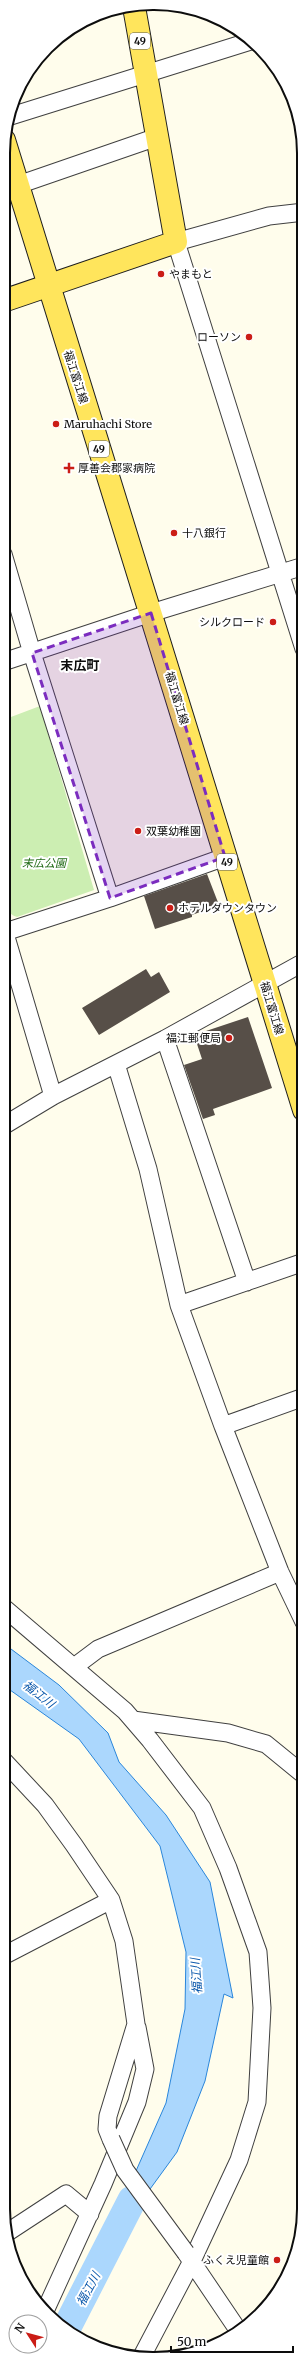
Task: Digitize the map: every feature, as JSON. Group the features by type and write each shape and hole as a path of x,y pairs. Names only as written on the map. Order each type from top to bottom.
{"main road":[{"name":"49","path":"135,11 176,242"},
{"name":"福江富江線","path":"10,159 297,1087"},
{"path":"10,299 176,242"}],"street":[{"path":"15,115 245,43"},
{"path":"18,185 157,137"},
{"path":"297,213 269,216 176,242 297,626"},
{"path":"10,660 151,613 297,568"},
{"path":"10,578 110,898"},
{"path":"10,928 110,898 225,857"},
{"path":"10,950 53,1096"},
{"path":"10,1122 53,1096 165,1039 297,966"},
{"path":"165,1039 247,1282"},
{"path":"116,1064 148,1169 179,1305 223,1426 280,1572 297,1607"},
{"path":"179,1305 297,1264"},
{"path":"223,1426 297,1400"},
{"path":"74,1667 98,1649 280,1572"},
{"path":"10,1613 74,1667 133,1720 202,1808 228,1868 258,1952 262,2008 257,2102 239,2160 189,2257 144,2352"},
{"path":"133,1720 228,1733 266,1744 297,1769"},
{"path":"10,1768 45,1805 111,1900 124,1941 136,2024 145,2069 137,2102 90,2214 48,2305"},
{"path":"10,1952 111,1900"},
{"path":"136,2024 108,2116 107,2130 125,2170 189,2257 235,2326"},
{"path":"12,2230 66,2194 90,2214"}],"highlighted area":[{"path":"151,613 225,857 110,898 32,653"}],"green space":[{"name":"末広公園","path":"40,706 94,890 17,917 13,916 10,912 10,717"}],"water":[{"path":"10,1648 59,1685 108,1733 119,1762 166,1815 210,1882 233,1998 224,1994 205,2081 177,2152 94,2266 166,2103 185,2009 186,1952 160,1846 79,1739 10,1690"}],"building":[{"path":"207,874 219,905 192,915 192,917 155,929 144,896"},
{"path":"146,969 151,977 159,972 170,992 99,1035 82,1008"},
{"path":"248,1017 272,1088 213,1109 215,1115 203,1119 184,1065 202,1059 194,1035"}],"waterway":[{"name":"福江川","path":"69,2324 132,2200"}],"place":[{"name":"やまもと","path":"161,274"},
{"name":"ローソン","path":"249,337"},
{"name":"Maruhachi Store","path":"56,424"},
{"name":"厚善会郡家病院","path":"69,468"},
{"name":"十八銀行","path":"174,533"},
{"name":"シルクロード","path":"273,622"},
{"name":"双葉幼稚園","path":"138,831"},
{"name":"ホテルダウンタウン","path":"170,908"},
{"name":"福江郵便局","path":"229,1038"},
{"name":"ふくえ児童館","path":"277,2260"}],"district":[{"name":"末広町","path":"80,665"}]}
